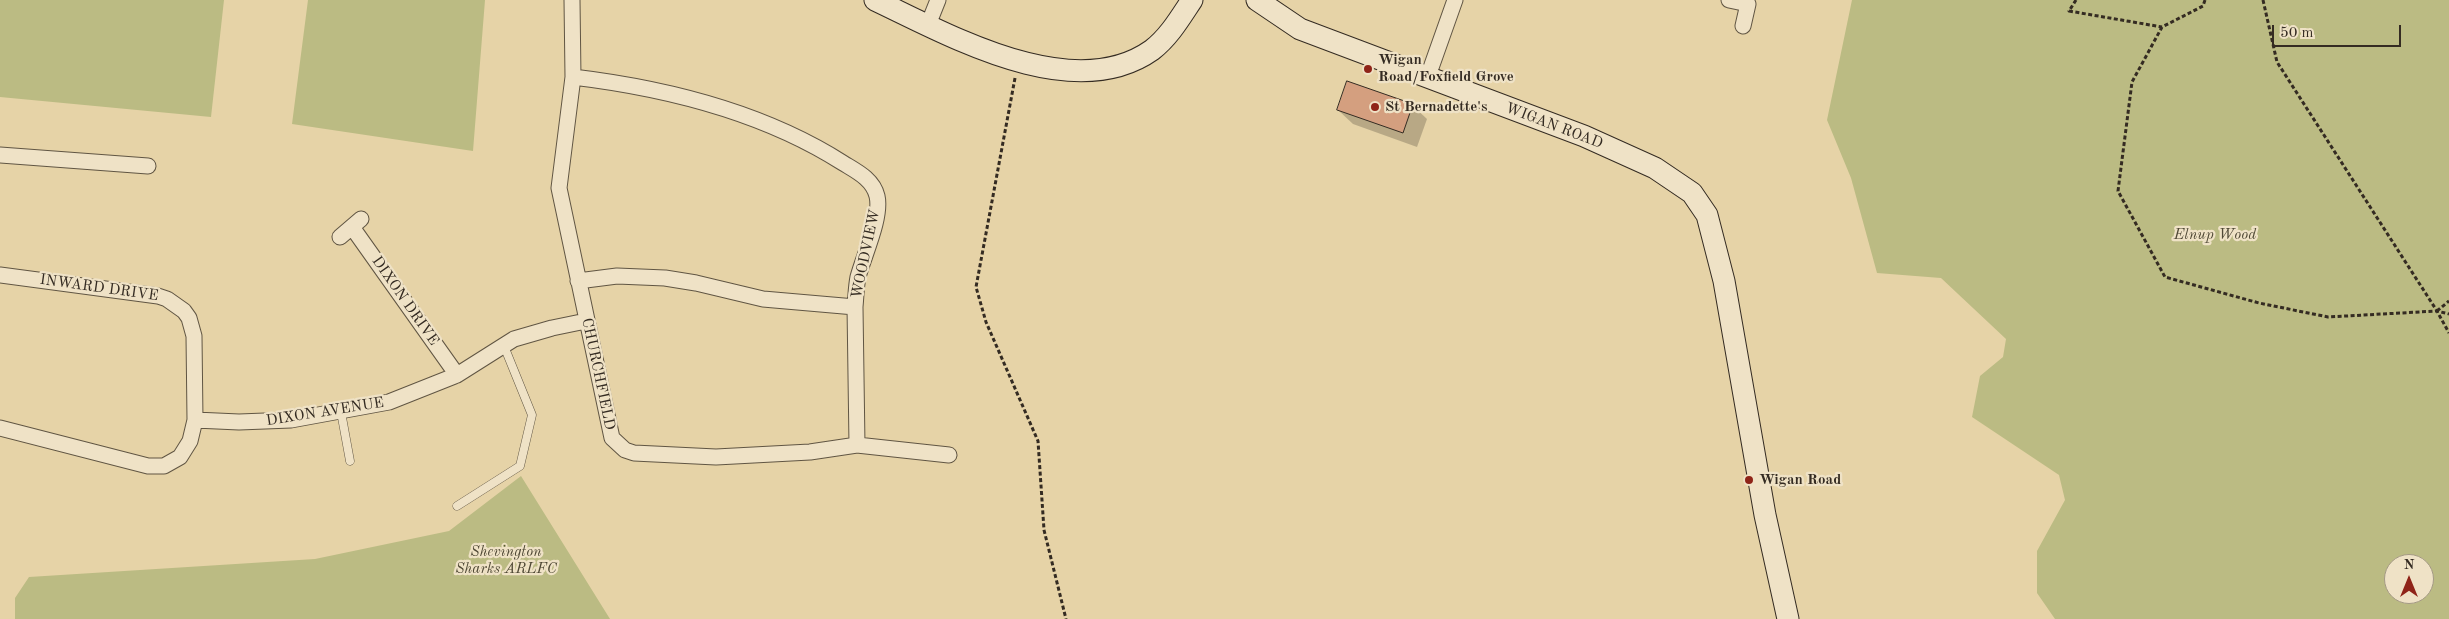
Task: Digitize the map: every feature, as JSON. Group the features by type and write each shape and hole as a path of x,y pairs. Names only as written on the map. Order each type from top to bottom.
{"main road":[{"path":"875,0 928,25 1018,62 1057,69 1080,70 1112,67 1141,57 1161,43 1192,0"},
{"name":"WIGAN ROAD","path":"1257,0 1300,29 1556,125 1620,152 1673,178 1692,193 1700,203 1712,231 1724,281 1765,515 1788,619"}],"street":[{"name":"CHURCHFIELD","path":"572,0 573,77 559,188 612,438 625,450 634,453 716,457 810,452 857,446 948,455"},
{"path":"928,25 938,0"},
{"path":"1427,78 1455,0"},
{"path":"1730,0 1749,2 1743,26"},
{"name":"WOODVIEW","path":"573,77 648,89 710,105 765,123 831,155 865,177 875,190 878,205 858,280 855,307 772,300 696,282 665,278 616,276 578,281"},
{"path":"0,156 148,166"},
{"name":"DIXON DRIVE","path":"340,237 356,223 456,376"},
{"name":"INWARD DRIVE","path":"0,274 158,296 176,304 189,318 194,336 196,420 186,450 173,462 164,466 135,464 0,428"},
{"path":"855,307 857,446"},
{"name":"DIXON AVENUE","path":"196,420 264,422 341,412 389,402 456,376 504,346 533,333 586,321"}],"lane":[{"path":"456,506 520,466 532,415 504,346"},
{"path":"341,412 350,461"}],"path":[{"path":"2076,0 2069,10 2162,27"},
{"path":"2206,0 2203,6 2162,27 2132,82 2118,191 2165,277 2259,303 2328,317 2437,312 2449,314"},
{"path":"2264,0 2277,62 2449,333"},
{"path":"1018,62 976,286 986,322 1038,442 1044,530 1066,619"},
{"path":"2437,312 2449,301"}],"green space":[{"path":"0,0 224,0 211,117 0,97"},
{"path":"308,0 485,0 473,151 292,124"},
{"name":"Elnup Wood","path":"1852,0 2449,0 2449,619 2055,619 2037,593 2037,551 2065,500 2059,475 1972,417 1980,376 2003,357 2006,339 1941,278 1877,273 1851,178 1827,120"},
{"name":"Shevington Sharks ARLFC","path":"521,476 610,619 15,619 15,598 29,577 315,559 449,531"}],"building":[{"name":"St Bernadette's","path":"1347,81 1413,104 1403,133 1337,110"}],"place":[{"name":"Wigan Road/Foxfield Grove","path":"1368,69"},
{"name":"St Bernadette's","path":"1375,107"},
{"name":"Wigan Road","path":"1749,480"}]}
